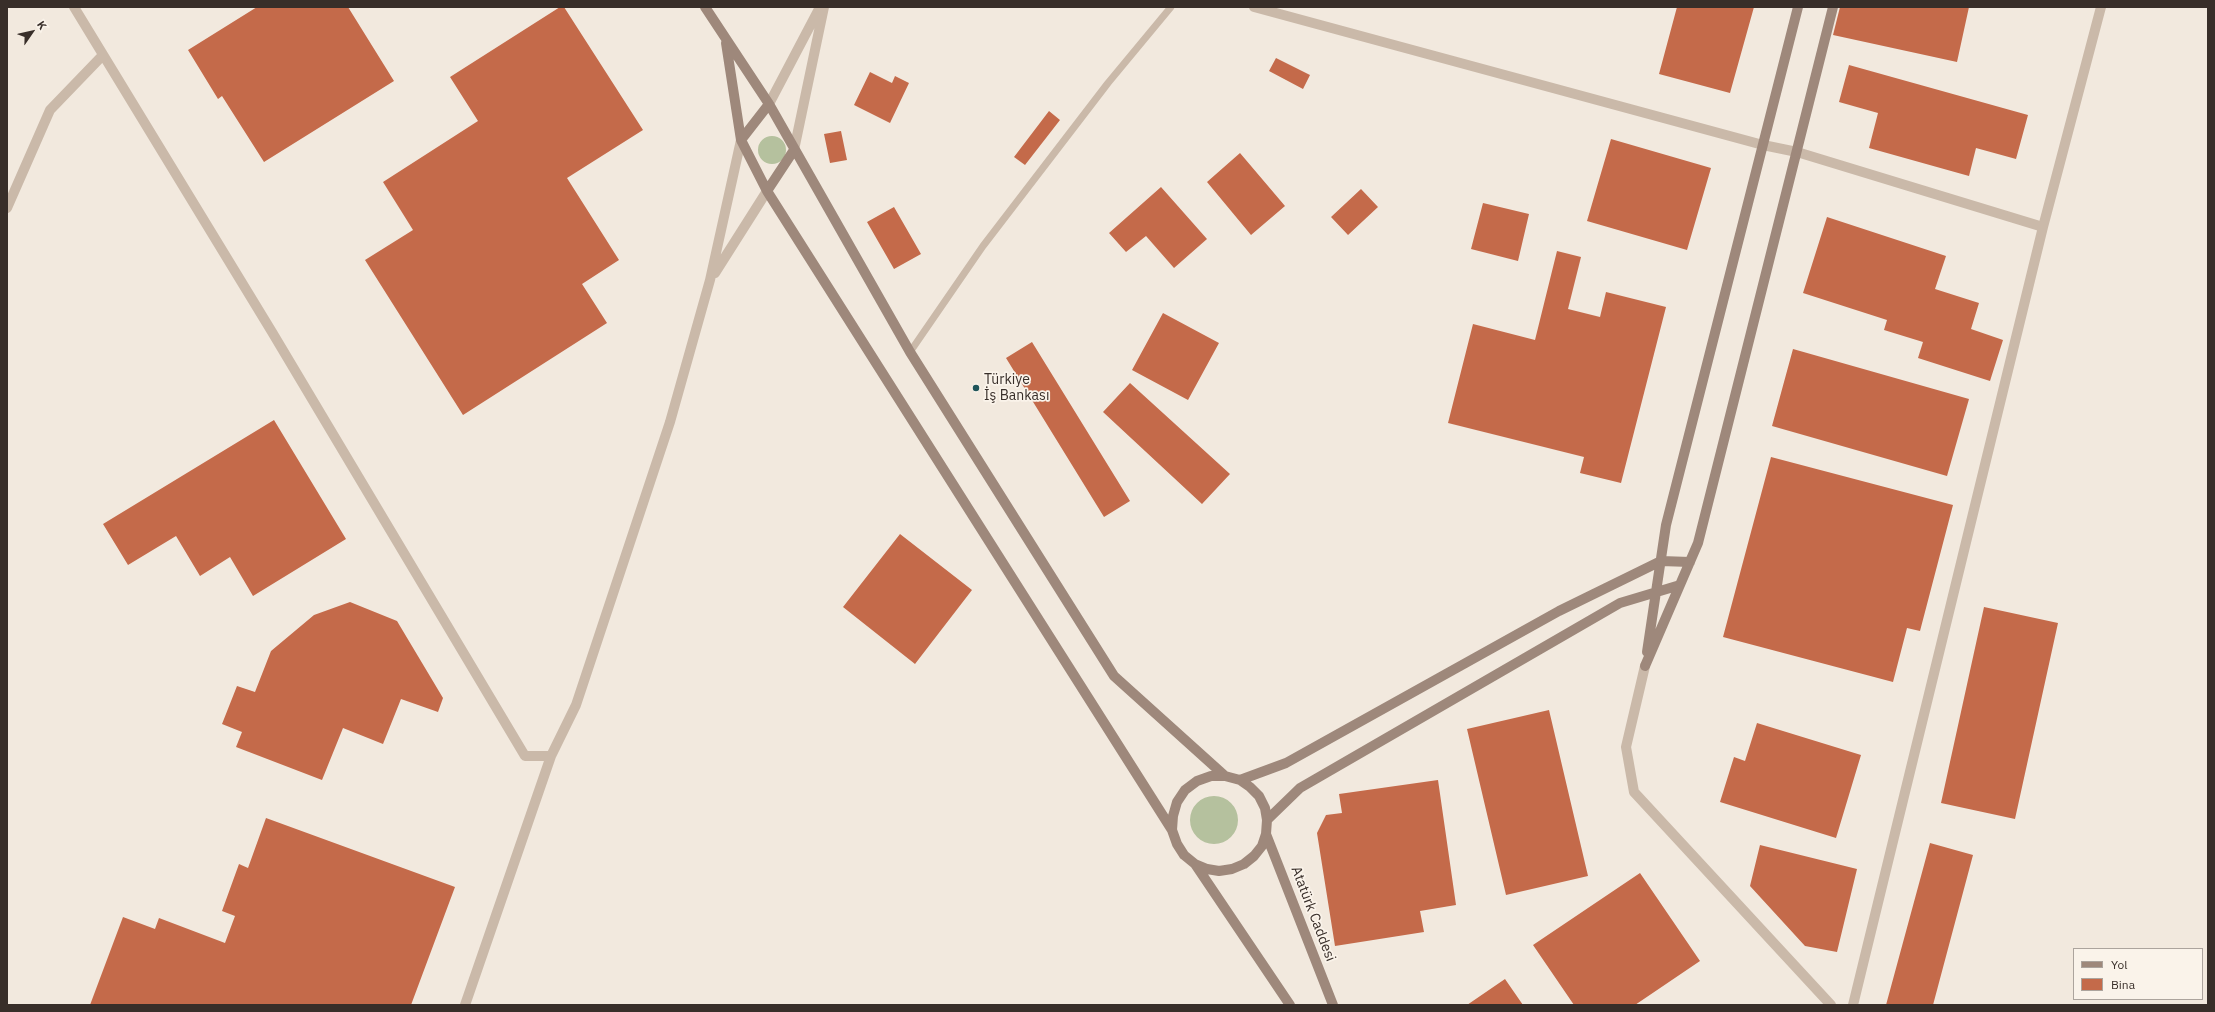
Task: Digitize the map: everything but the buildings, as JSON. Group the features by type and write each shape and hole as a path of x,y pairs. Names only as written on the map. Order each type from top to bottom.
{"street":[{"path":"74,7 280,346 525,756 551,756"},
{"path":"705,7 769,104 910,352 1114,676 1226,776"},
{"path":"465,1005 551,756 576,705 670,422 710,280 742,140 769,104 820,7"},
{"path":"710,280 794,150 824,7"},
{"path":"1254,7 1762,145 1797,152 2043,227"},
{"path":"1798,7 1666,525 1646,666 1626,747 1634,792 1831,1005"},
{"path":"1646,666 1700,536 1833,7"},
{"path":"1853,1005 2043,227 2101,7"},
{"path":"725,39 742,140 767,191 1172,830 1177,844 1184,855 1195,864 1207,869 1219,871 1232,869 1244,864 1254,856 1262,846 1266,834 1267,820 1265,808 1259,796 1240,780 1226,776 1211,776 1197,781 1185,790 1177,802 1172,816 1172,830"},
{"path":"7,208 50,110 103,55"},
{"path":"1240,780 1286,763 1558,610 1661,561 1690,562"},
{"path":"1267,820 1300,788 1620,603 1680,585"},
{"name":"Atatürk Caddesi","path":"1266,834 1333,1005"},
{"path":"1195,864 1290,1005"}],"lane":[{"path":"910,352 983,246 1104,89 1171,7"}],"green space":[{"path":"772,136 782,140 786,150 782,160 772,164 762,160 758,150 762,140"},
{"path":"1214,796 1223,798 1231,803 1236,811 1238,820 1236,829 1231,837 1223,842 1214,844 1205,842 1197,837 1192,829 1190,820 1192,811 1197,803 1205,798"}],"place":[{"name":"Türkiye İş Bankası","path":"976,388"}]}
